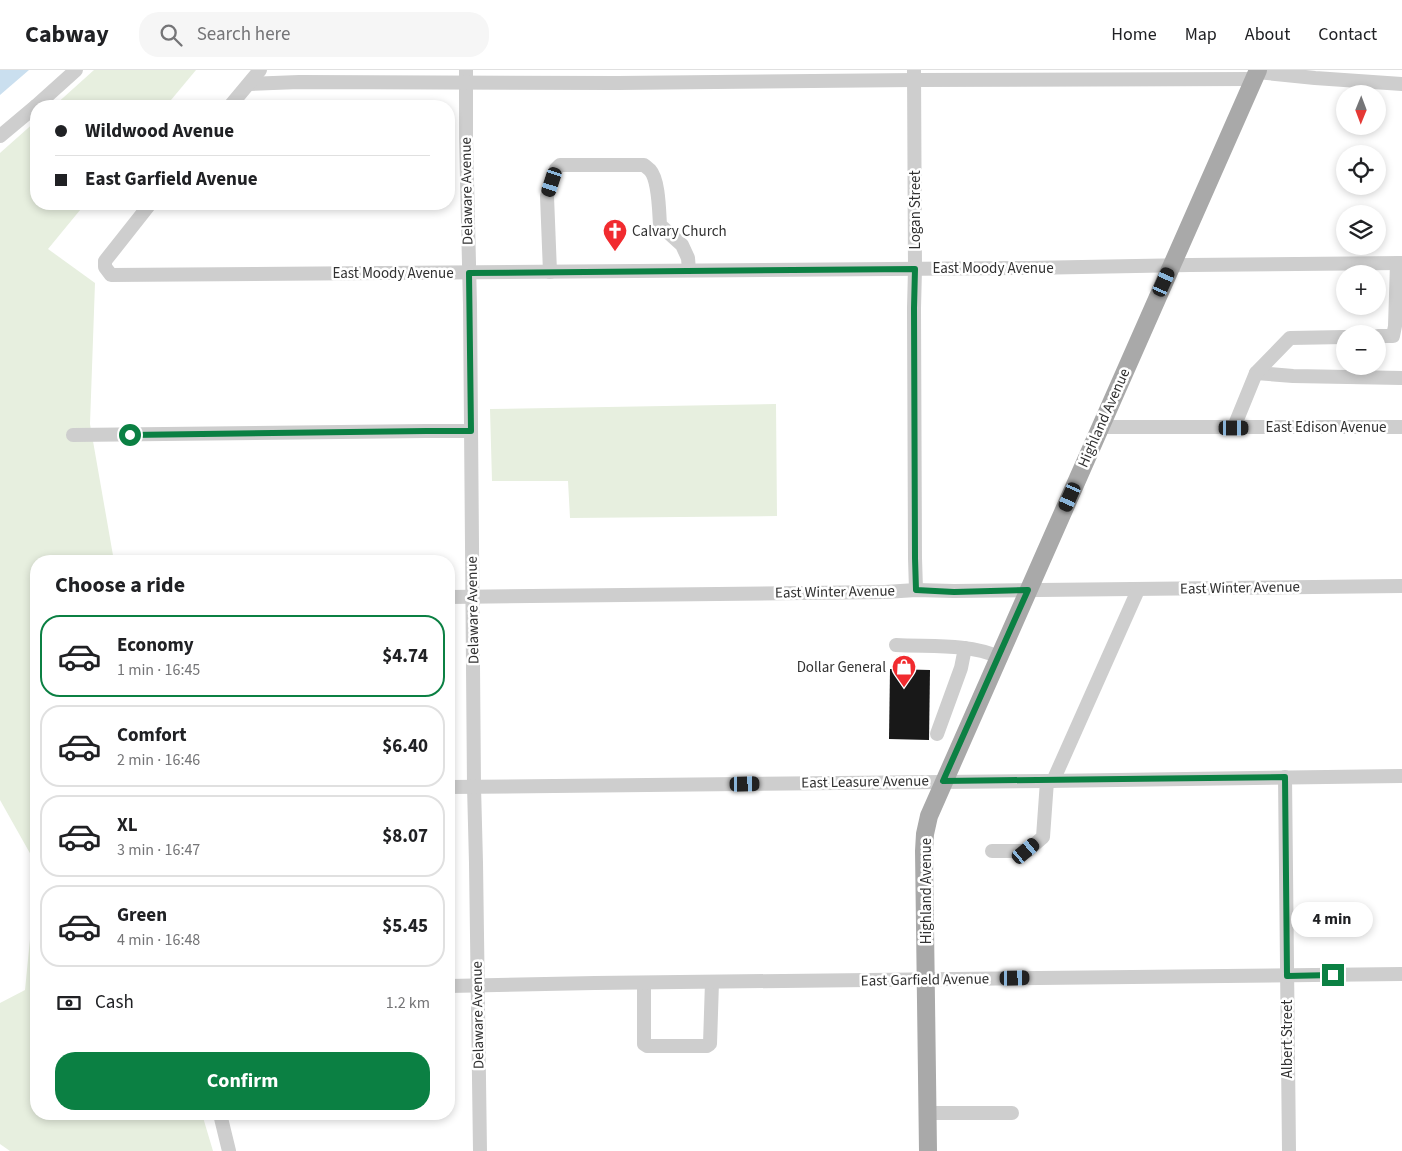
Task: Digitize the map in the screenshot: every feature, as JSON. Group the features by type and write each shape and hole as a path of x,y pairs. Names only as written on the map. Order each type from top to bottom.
{"main road":[{"name":"Highland Avenue","path":"928,1151 925,834 929,816 1256,74"}],"street":[{"path":"43,100 76,70"},
{"path":"235,100 260,70"},
{"path":"249,84 466,76 618,83 914,75 1256,74 1402,84"},
{"name":"Logan Street","path":"914,75 914,529 916,590"},
{"name":"Delaware Avenue","path":"466,76 480,1151"},
{"path":"0,136 30,111"},
{"path":"550,272 547,196 556,169 560,165 644,165 650,169 655,183 660,225 682,245 688,258 689,270"},
{"name":"East Moody Avenue","path":"145,210 108,256 105,262 106,270 111,275 1028,268 1399,263"},
{"path":"1397,336 1395,326 1399,263"},
{"path":"1234,428 1256,373 1290,338 1336,337"},
{"path":"1256,373 1293,376 1402,378"},
{"name":"East Edison Avenue","path":"1100,427 1402,427"},
{"path":"73,435 471,431"},
{"name":"East Winter Avenue","path":"455,597 886,592 916,590 954,592 1402,586"},
{"path":"992,851 1026,851 1043,837 1050,781 1138,590"},
{"path":"896,645 965,648 988,652 999,657"},
{"path":"937,734 961,668 965,648"},
{"name":"East Leasure Avenue","path":"455,787 1402,776"},
{"name":"Albert Street","path":"1285,777 1289,1151"},
{"name":"East Garfield Avenue","path":"455,986 1402,974"},
{"path":"644,983 644,1044 647,1046 708,1046 710,1044 712,982"},
{"path":"928,1112 1012,1113"},
{"path":"221,1120 229,1151"}],"green space":[{"path":"94,70 196,70 171,100 61,100"},
{"path":"30,126 30,210 80,210 48,249 95,283 90,424 113,555 30,555 30,853 0,800 0,153"},
{"path":"776,404 777,516 570,518 568,481 492,481 490,409"},
{"path":"30,939 30,1120 204,1120 213,1151 10,1151 0,1144 0,1003 25,990"}],"water":[{"path":"0,70 29,70 0,95"}],"building":[{"path":"890,669 930,670 929,740 889,739"}],"place":[{"name":"Calvary Church","path":"615,252"},
{"name":"Dollar General","path":"904,688"}],"route":[{"path":"130,435 471,431 469,273 613,270 915,269 916,590 954,592 1028,590 943,781 1285,777 1287,976 1333,975"}]}
